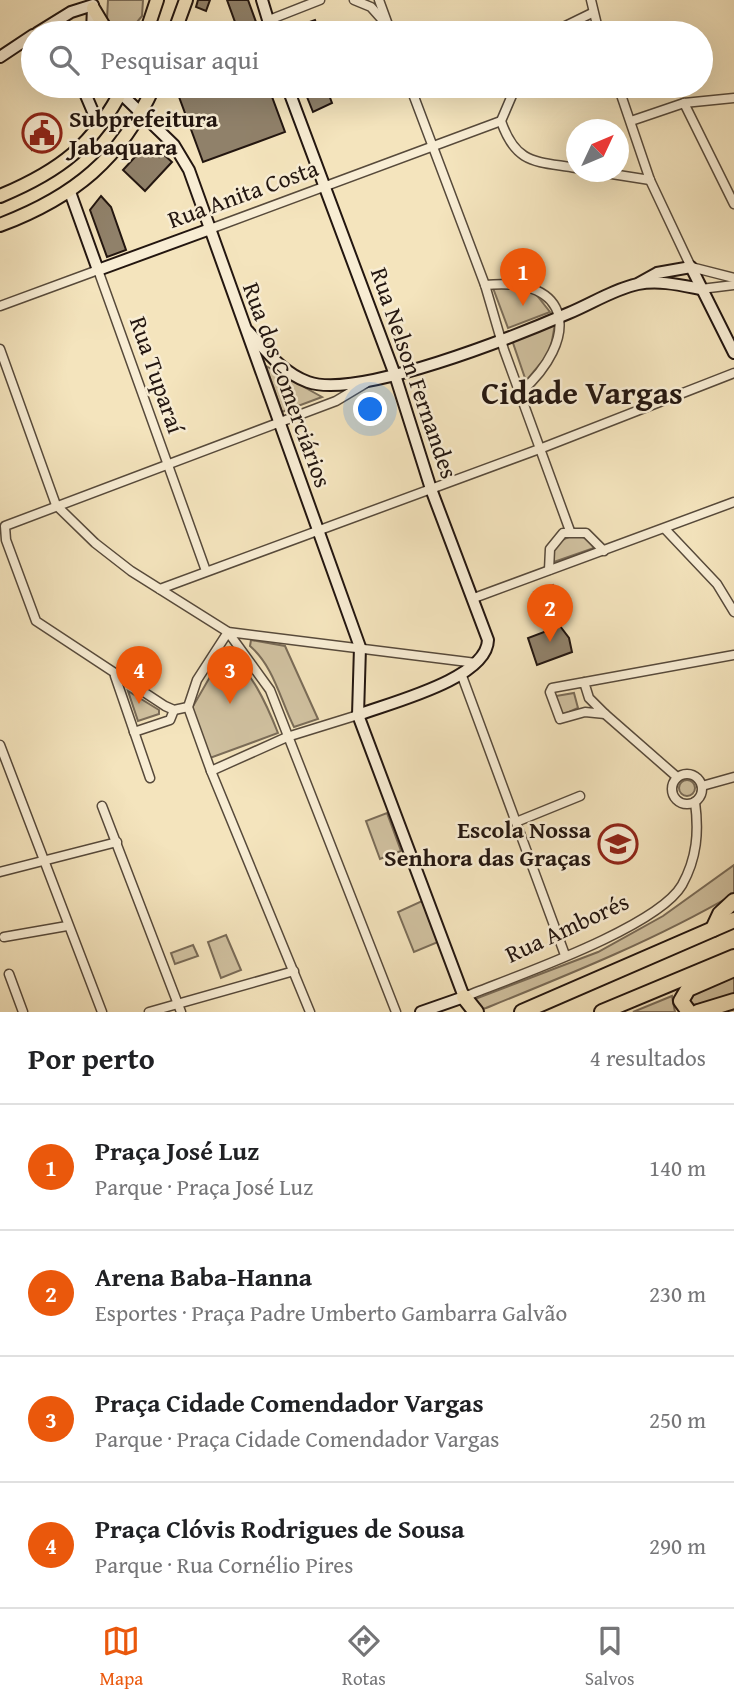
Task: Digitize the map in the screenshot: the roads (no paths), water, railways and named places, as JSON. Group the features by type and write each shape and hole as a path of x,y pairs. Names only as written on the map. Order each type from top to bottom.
{"highway":[{"path":"713,929 720,914 734,901"},
{"path":"522,1012 734,920"},
{"path":"602,1012 734,957"},
{"path":"689,1012 681,1001 688,989 734,970"},
{"path":"464,997 476,1012"},
{"path":"698,1012 734,1001"},
{"path":"727,1012 734,1010"}],"main road":[{"path":"148,21 157,0"},
{"path":"178,21 186,0"},
{"path":"93,4 102,21"},
{"path":"0,195 42,178 63,165 99,126 115,98"},
{"path":"0,225 35,212 70,192 108,159 148,98"}],"street":[{"path":"262,0 269,20 320,0"},
{"path":"354,0 371,7 382,21"},
{"path":"379,0 386,21"},
{"path":"591,0 595,21"},
{"path":"58,21 71,12 93,4"},
{"path":"576,21 592,13"},
{"path":"0,57 21,44"},
{"path":"631,121 684,103 734,97"},
{"path":"88,98 99,126"},
{"name":"Rua dos Comerciários","path":"128,98 174,145 189,170 360,647 358,715"},
{"name":"Rua Nelson Fernandes","path":"291,98 395,375 431,489 474,598 488,645 469,670"},
{"path":"414,98 485,285 500,339 542,448 570,531"},
{"path":"511,98 501,121 515,151 536,160 566,166"},
{"path":"622,98 650,180 685,268 701,289 734,353"},
{"path":"90,101 109,110"},
{"path":"684,103 733,200"},
{"name":"Rua Anita Costa","path":"0,306 501,121"},
{"path":"629,177 650,180"},
{"name":"Rua Tuparaí","path":"70,192 166,466 206,571"},
{"path":"684,286 675,279 685,268"},
{"path":"244,327 271,358 297,378 327,386 366,383 500,339 637,284 657,273 685,268 734,278"},
{"path":"637,284 659,283 701,289 734,285"},
{"path":"485,285 524,285 539,292 559,316 562,327 556,347 543,370 521,392"},
{"path":"0,349 56,505 95,543 160,589 229,632 270,690 396,1012"},
{"path":"160,589 542,448 734,373"},
{"path":"188,708 174,710 115,676 36,621 3,541 5,526 279,423 352,394 366,383"},
{"path":"474,598 734,502"},
{"path":"665,529 711,576 734,612"},
{"path":"549,570 548,557 553,542 570,531 591,536 604,551"},
{"path":"229,632 360,647 469,670"},
{"path":"229,632 197,680 188,708 211,771 310,1012"},
{"path":"605,714 585,712 558,718 550,690 734,655"},
{"path":"211,771 287,737 358,715 469,670"},
{"path":"469,670 516,822 565,956"},
{"path":"115,676 150,778"},
{"path":"584,682 589,698 677,777"},
{"path":"134,732 170,720 174,710"},
{"path":"358,715 464,997"},
{"path":"0,745 102,1012"},
{"path":"677,777 692,774 702,786"},
{"path":"677,777 672,787 675,797 684,803 695,802 700,797 702,786"},
{"path":"702,786 734,777"},
{"path":"516,822 580,796"},
{"name":"Rua Amborés","path":"421,1012 565,956 628,926 674,895 693,862 696,849 695,802"},
{"path":"102,806 180,1008"},
{"path":"0,872 117,842"},
{"path":"4,937 67,926"},
{"path":"149,1012 180,1008 294,971"},
{"path":"9,974 23,1012"}],"place":[{"name":"Subprefeitura Jabaquara","path":"42,133"},
{"name":"Praça José Luz","path":"523,306"},
{"name":"Arena Baba-Hanna","path":"550,642"},
{"name":"Praça Clóvis Rodrigues de Sousa","path":"139,704"},
{"name":"Praça Cidade Comendador Vargas","path":"230,704"},
{"name":"Escola Nossa Senhora das Graças","path":"618,844"}],"district":[{"name":"Cidade Vargas","path":"582,393"}]}
